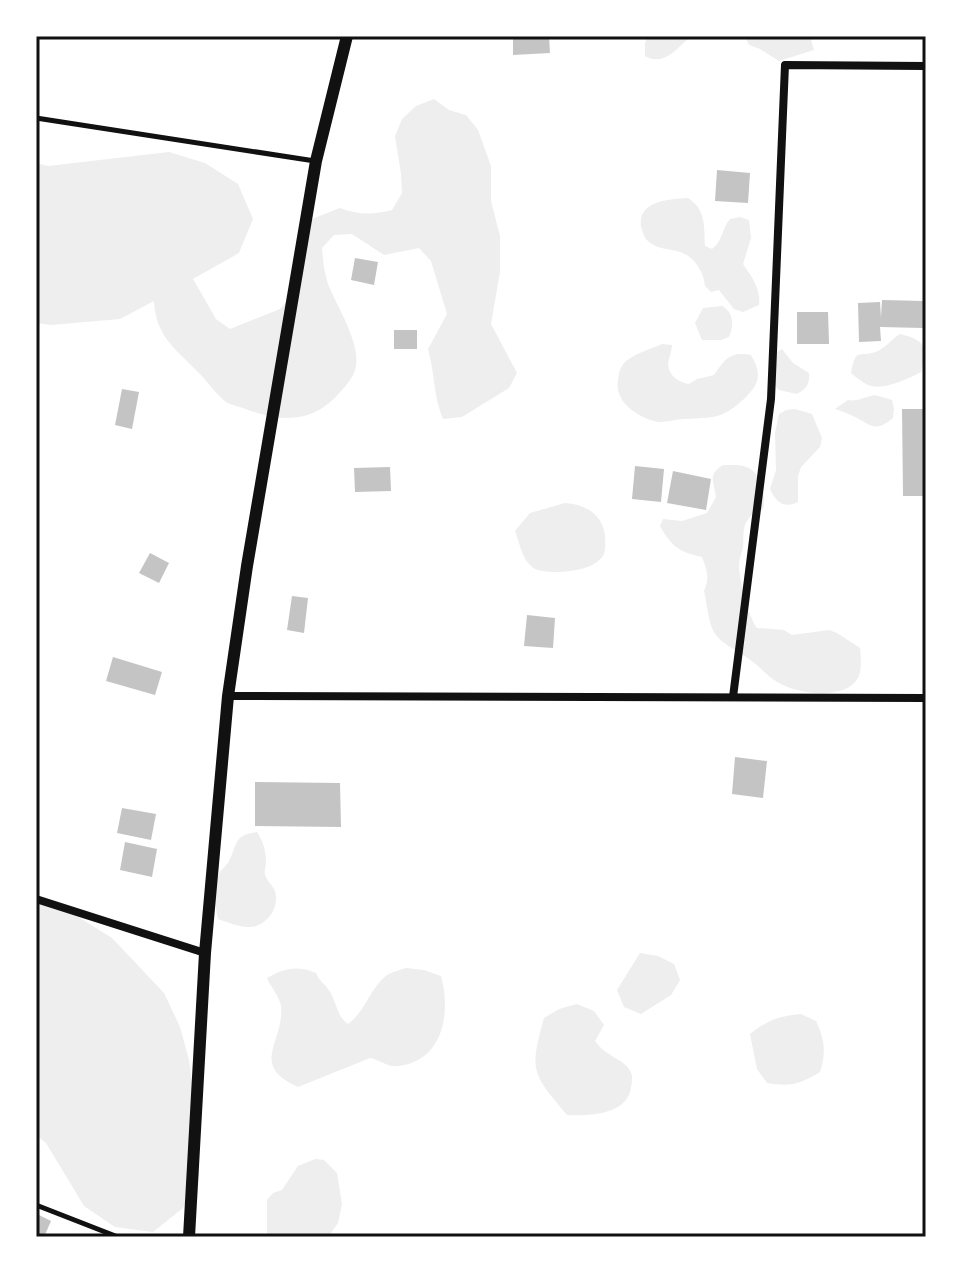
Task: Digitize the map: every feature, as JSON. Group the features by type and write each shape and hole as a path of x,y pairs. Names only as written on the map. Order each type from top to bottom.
{"street":[{"path":"189,1237 205,953 228,696 316,161 347,36"},
{"path":"733,697 771,399 785,65 926,66"},
{"path":"228,696 926,698"},
{"path":"36,899 205,953"}],"lane":[{"path":"36,118 316,161"},
{"path":"36,1205 118,1237"}],"shaded area":[{"path":"648,36 691,36 670,55 652,59 645,56"},
{"path":"745,36 810,36 814,50 779,61 749,45"},
{"path":"434,99 449,110 466,115 478,130 491,166 491,201 500,236 500,272 491,324 517,373 509,388 462,417 443,419 437,402 428,349 447,314 431,261 419,248 384,255 352,234 334,235 322,248 328,284 348,326 356,360 355,370 346,386 331,401 309,415 271,416 226,402 163,334 154,301 120,319 51,325 36,323 36,163 48,166 169,152 205,163 238,184 253,219 239,253 193,279 216,319 230,329 280,309 292,295 307,221 340,208 366,214 392,210 402,193 395,136 402,119 416,106"},
{"path":"688,198 701,213 705,246 712,249 730,219 740,217 749,220 751,238 743,264 757,288 759,305 743,312 734,309 719,290 711,292 705,286 693,260 680,252 658,247 645,238 641,218 649,207 664,201"},
{"path":"722,306 732,320 729,337 702,340 695,323 703,308"},
{"path":"900,334 915,339 923,346 925,356 921,372 880,386 868,385 851,373 857,356 878,351"},
{"path":"662,344 672,345 669,369 680,381 689,384 714,375 729,358 738,354 751,355 758,378 750,393 730,410 717,416 661,422 647,419 628,406 619,395 619,375 628,360"},
{"path":"782,349 793,363 809,373 807,386 797,394 779,390 772,382 774,354"},
{"path":"875,395 892,400 893,418 882,425 869,425 835,409 848,400"},
{"path":"795,409 812,414 822,438 820,447 801,467 798,502 789,505 778,501 770,489 776,470 775,433 779,414"},
{"path":"723,465 749,468 760,481 763,493 763,509 750,517 744,527 739,563 743,589 754,623 757,628 784,630 792,635 829,630 860,648 858,678 844,690 811,693 783,685 725,644 714,632 704,591 707,574 702,557 677,548 660,526 663,519 682,521 707,513 716,497 713,476"},
{"path":"565,503 586,508 600,521 605,535 604,554 595,564 581,569 553,572 535,569 525,558 515,531 530,513"},
{"path":"257,832 265,850 265,875 275,891 275,904 261,924 241,926 218,919 216,884 239,838"},
{"path":"53,901 112,938 164,993 180,1027 194,1097 199,1176 183,1208 153,1232 115,1227 84,1206 46,1143 36,1135 36,902"},
{"path":"640,953 658,956 674,964 680,980 671,995 641,1014 624,1007 617,990"},
{"path":"406,968 441,976 444,1019 435,1044 426,1054 414,1062 395,1066 370,1058 298,1087 283,1079 275,1070 272,1051 281,1019 281,1006 267,978 291,969 316,973 348,1024 381,980"},
{"path":"577,1004 594,1011 604,1025 595,1041 625,1065 632,1075 628,1096 623,1103 606,1112 567,1115 540,1080 537,1071 536,1050 544,1018 559,1009"},
{"path":"801,1014 816,1021 821,1034 824,1053 820,1072 795,1084 767,1083 757,1069 750,1034 774,1020"},
{"path":"315,1159 324,1160 337,1173 342,1204 338,1223 328,1237 267,1237 267,1200 273,1193 282,1190 298,1166"}],"building":[{"path":"513,36 549,36 550,53 513,55"},
{"path":"717,170 750,173 748,203 715,201"},
{"path":"355,258 378,262 374,285 351,280"},
{"path":"882,300 924,301 923,328 880,327 881,341 859,342 858,303 880,302 881,318"},
{"path":"797,312 828,312 829,344 797,344"},
{"path":"394,330 417,330 417,349 394,349"},
{"path":"122,389 139,392 132,429 115,425"},
{"path":"902,409 926,409 926,496 903,496"},
{"path":"635,466 664,469 661,502 632,499"},
{"path":"390,467 391,491 355,492 354,468"},
{"path":"673,471 711,479 706,510 667,503"},
{"path":"150,553 169,563 159,583 139,573"},
{"path":"292,596 308,598 304,633 287,630"},
{"path":"527,615 555,618 553,648 524,646"},
{"path":"113,657 162,672 155,695 106,681"},
{"path":"735,757 767,761 763,798 732,794"},
{"path":"255,782 340,783 341,827 255,826"},
{"path":"122,808 156,814 151,840 117,833"},
{"path":"125,842 157,849 152,877 120,870"},
{"path":"37,1214 51,1221 44,1237 36,1237"}]}
